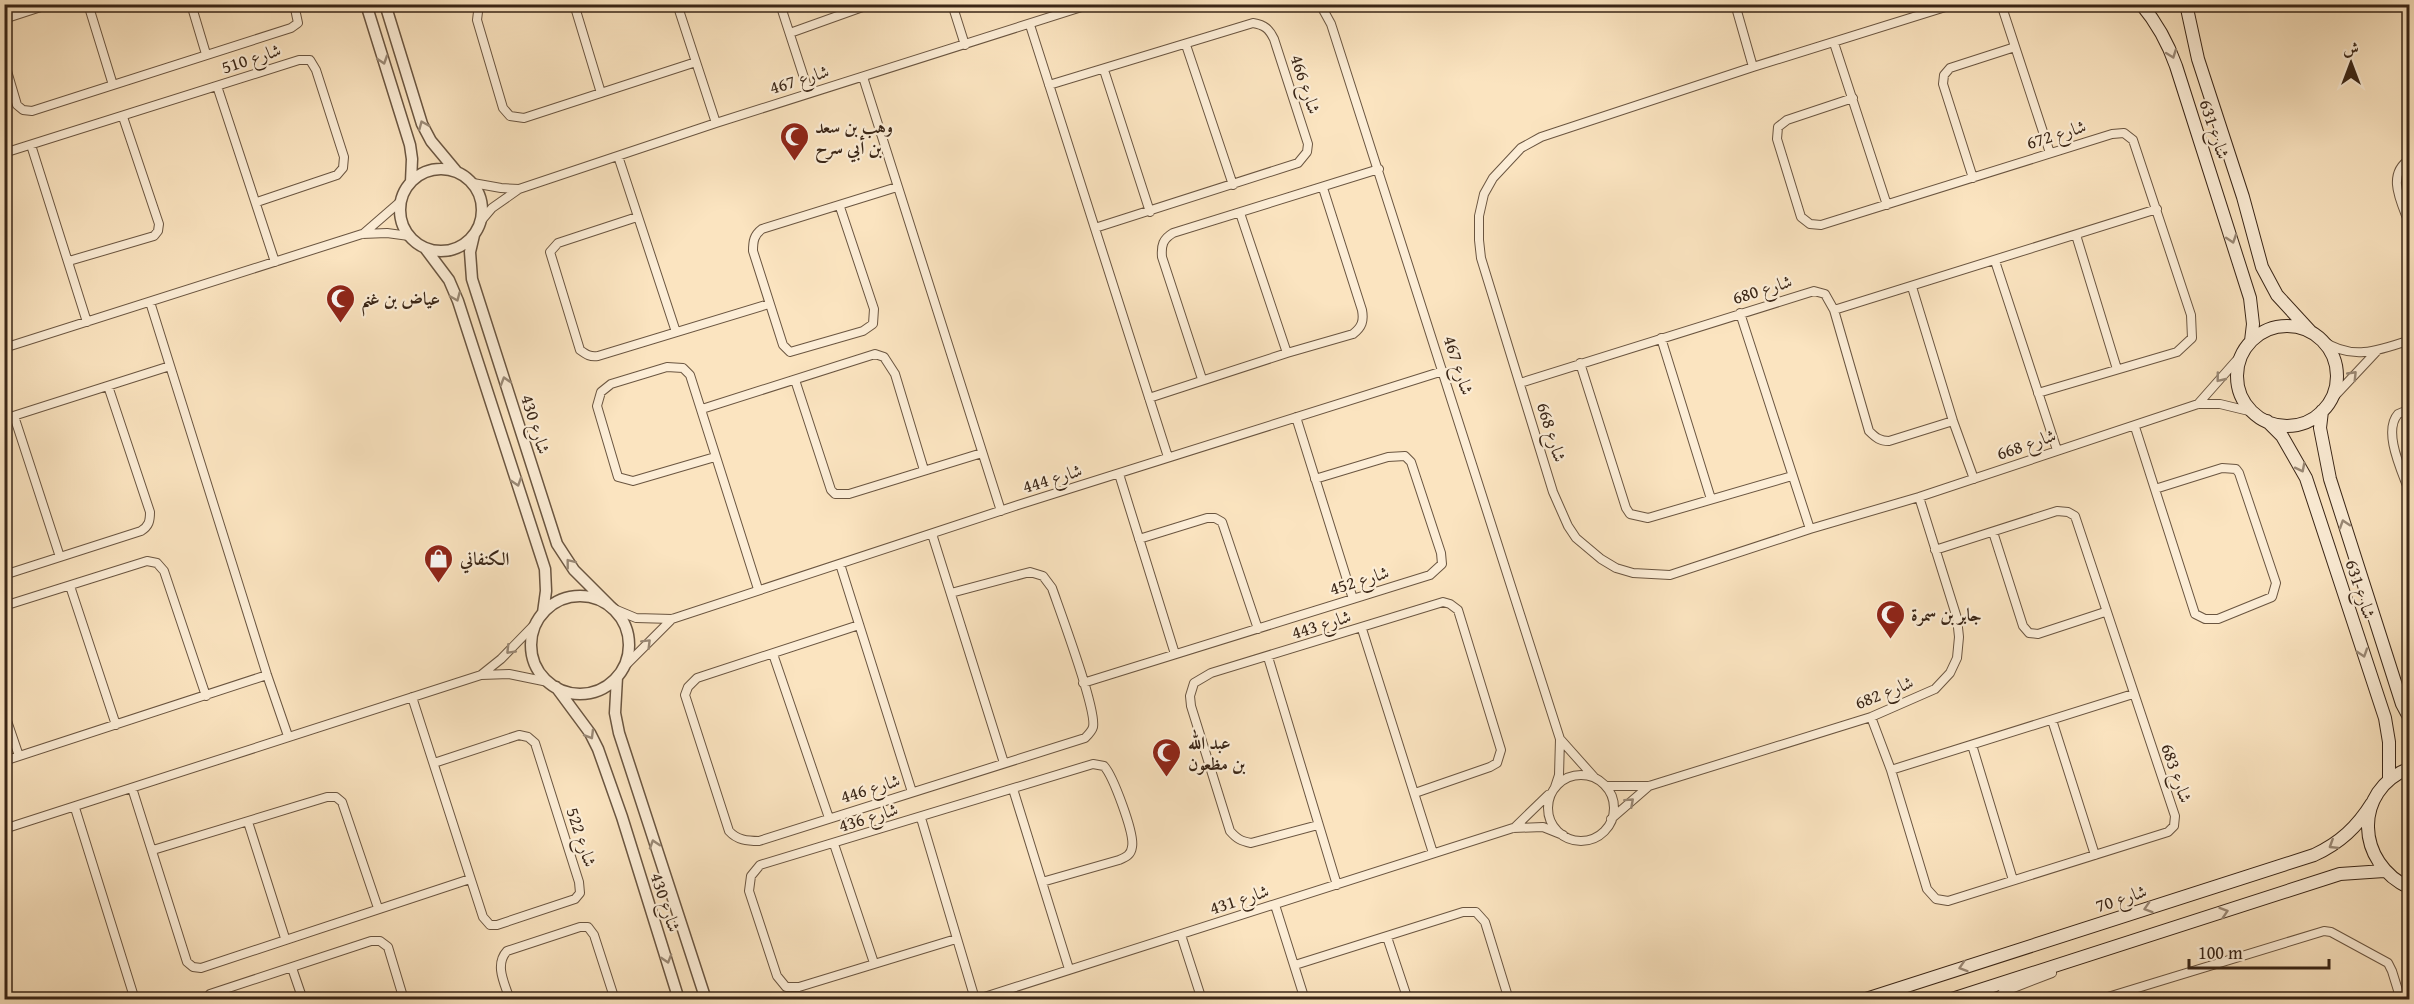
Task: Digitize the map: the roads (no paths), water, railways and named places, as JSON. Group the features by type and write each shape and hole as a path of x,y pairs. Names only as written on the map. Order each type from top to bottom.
{"main road":[{"name":"شارع 631","path":"2141,4 2159,28 2176,66 2250,298 2253,324 2251,341"},
{"name":"شارع 631","path":"2186,4 2198,59 2243,197 2262,267 2277,295 2316,336"},
{"path":"2280,326 2296,327 2316,336 2334,358 2336,368 2335,390 2331,400 2322,411 2296,424 2277,424 2253,412 2239,388 2237,370 2243,353 2251,341 2264,331 2280,326"},
{"name":"شارع 631","path":"2322,411 2320,428 2330,479 2402,704 2409,719"},
{"name":"شارع 631","path":"2267,421 2282,436 2306,478 2385,718 2390,759 2389,779"},
{"path":"2389,779 2409,768"},
{"name":"شارع 70","path":"1863,999 2314,855 2342,840 2354,829 2389,779"},
{"path":"2372,803 2368,821 2368,839 2374,856 2384,871 2409,888"},
{"path":"1949,999 2340,874 2384,871"}],"street":[{"path":"4,19 50,4"},
{"path":"88,4 113,85"},
{"path":"191,4 206,54"},
{"path":"4,61 17,105 23,110 32,111 291,28 298,23 294,4"},
{"path":"362,234 401,201 411,182 412,159 410,145 366,4"},
{"path":"385,4 422,124 431,141 457,172 473,183 481,201 481,221 474,235 457,248 436,250 425,248 409,236 401,219 401,201"},
{"path":"479,4 477,20 503,108 510,116 524,118 696,62"},
{"path":"574,4 601,93"},
{"path":"676,4 716,123"},
{"path":"780,4 809,93"},
{"path":"790,33 871,4"},
{"path":"952,4 965,45"},
{"name":"شارع 467","path":"481,221 492,208 519,189 716,123 1030,25 1090,4"},
{"name":"شارع 467","path":"1320,4 1330,24 1378,169 1560,739 1559,775 1554,788"},
{"path":"1735,4 1753,67"},
{"name":"شارع 668","path":"1955,4 1753,67 1541,137 1521,148 1493,178 1484,194 1479,216 1481,258 1553,492 1568,526 1586,548 1616,568 1633,573 1670,575 2135,427 2198,404 2220,404 2253,412"},
{"path":"2001,4 2050,153"},
{"name":"شارع 466","path":"1049,85 1253,23 1262,25 1269,30 1274,39 1308,144 1307,152 1298,163 1095,228"},
{"path":"1030,25 1168,457"},
{"path":"1834,43 1887,205"},
{"path":"1186,45 1233,185"},
{"path":"1973,178 1943,84 1944,75 1950,68 2015,47"},
{"name":"شارع 510","path":"4,153 299,60 310,60 316,70 344,157 343,168 338,175 256,202"},
{"path":"1104,70 1150,212"},
{"path":"863,77 1000,511"},
{"path":"217,86 275,262"},
{"name":"شارع 672","path":"1853,98 1787,120 1778,127 1777,139 1801,217 1810,224 1821,225 2118,132 2129,135 2133,140 2191,315 2192,338 2177,352 2038,393"},
{"path":"69,261 154,236 158,231 159,224 123,117"},
{"path":"31,145 87,322"},
{"path":"618,156 676,332"},
{"path":"2409,159 2402,164 2396,179 2409,226"},
{"path":"411,182 427,171 447,169 457,172"},
{"path":"1202,379 1161,257 1162,243 1166,237 1378,169"},
{"name":"شارع 467","path":"473,183 519,189"},
{"path":"840,207 874,309 873,324 863,331 790,352 783,345 753,251 757,233 762,229 840,207 897,187"},
{"path":"1149,398 1202,379 1353,334 1362,325 1362,309 1323,188"},
{"path":"1953,421 1889,441 1881,441 1875,437 1869,431 1834,310 2157,209"},
{"path":"1240,213 1287,353"},
{"path":"637,217 558,243 550,252 580,350 585,354 590,357 598,356 769,304"},
{"path":"4,348 362,234 387,233 409,236"},
{"name":"شارع 430","path":"474,235 470,252 472,279 558,544 574,570 611,607"},
{"path":"2076,236 2117,369"},
{"name":"شارع 430","path":"425,248 449,280 458,300 540,551 546,580 540,618"},
{"path":"1995,261 2057,450"},
{"path":"1912,287 1953,421 1974,479"},
{"name":"شارع 680","path":"1520,383 1814,291 1825,294 1834,310"},
{"path":"150,302 288,736"},
{"path":"1740,313 1810,529"},
{"path":"2316,336 2332,348 2343,351 2376,352 2409,340"},
{"path":"1660,338 1711,499"},
{"path":"2331,400 2376,352"},
{"name":"شارع 668","path":"2198,404 2243,353"},
{"path":"702,409 875,354 884,357 895,374 924,470"},
{"path":"1580,363 1626,508 1630,514 1648,518 1792,476"},
{"path":"4,419 170,366"},
{"path":"715,457 633,481 624,480 618,477 597,406 597,399 601,392 611,384 676,367 683,368 690,375 758,590"},
{"name":"شارع 444","path":"611,607 636,618 672,619 1000,511 1443,371"},
{"path":"795,380 831,490 835,494 849,494 982,453"},
{"path":"4,575 141,531 150,521 150,512 108,386"},
{"path":"2409,409 2398,414 2391,427 2392,440 2409,494"},
{"path":"14,416 60,557"},
{"path":"1296,417 1353,599"},
{"path":"2135,427 2195,614 2205,619 2218,619 2272,597 2276,582 2236,469 2222,468 2155,489"},
{"name":"شارع 452","path":"1083,683 1430,575 1442,564 1441,553 1411,462 1405,456 1388,457 1315,479"},
{"path":"1119,474 1175,654"},
{"name":"شارع 682","path":"1606,786 1649,786 1871,717 1935,689 1950,673 1957,658 1959,638 1957,618 1918,497"},
{"name":"شارع 683","path":"1871,717 1891,770 1928,889 1936,898 1948,901 2168,832 2174,826 2175,816 2075,516 2072,513 2058,512 1935,550"},
{"path":"1139,539 1206,518 1215,518 1222,522 1258,629"},
{"path":"1993,532 2023,626 2029,633 2038,634 2106,612"},
{"path":"932,534 1004,763"},
{"path":"4,606 147,561 157,563 164,571 206,696"},
{"path":"840,564 912,792"},
{"name":"شارع 446","path":"859,625 697,678 688,687 685,695 729,831 739,838 759,841 1085,738 1090,733 1093,728 1093,717 1052,588 1044,576 1030,572 951,593"},
{"path":"70,586 116,725"},
{"path":"4,829 75,808 288,736 481,675 509,674 552,684 574,693 593,692 610,684 620,673 627,658 628,636 620,616 611,607 595,599 579,597 563,600 540,618 501,659 481,675"},
{"name":"شارع 443","path":"1318,825 1251,843 1240,841 1235,837 1230,831 1191,706 1190,696 1194,683 1204,676 1362,629 1443,602 1458,610 1499,739 1500,757 1490,767 1415,793"},
{"path":"540,618 533,632 532,654 541,674 552,684"},
{"name":"شارع 444","path":"620,673 672,619"},
{"path":"1362,629 1433,853"},
{"path":"773,654 829,818"},
{"path":"1268,657 1337,885"},
{"name":"شارع 430","path":"620,673 615,713 619,733 706,999"},
{"path":"4,761 267,675"},
{"name":"شارع 430","path":"552,684 590,733 598,749 622,817 679,999"},
{"path":"1891,770 2133,694"},
{"name":"شارع 522","path":"412,697 483,917 490,925 497,925 575,899 580,893 579,882 534,742 528,737 519,735 434,763"},
{"path":"4,712 19,756"},
{"path":"2052,720 2095,855"},
{"name":"شارع 467","path":"1560,739 1595,778"},
{"path":"1972,745 2013,880"},
{"name":"شارع 436","path":"956,939 799,987 786,987 777,976 749,891 751,876 760,866 1093,764 1104,766 1110,775 1131,832 1132,849 1128,856 1042,882"},
{"path":"1586,775 1606,786 1613,802 1611,819 1596,837 1574,840 1563,836 1553,827 1548,815 1548,802 1554,788 1569,777 1586,775"},
{"name":"شارع 682","path":"1611,819 1649,786"},
{"path":"132,788 187,962 193,967 201,968 285,938 470,879"},
{"name":"شارع 431","path":"1514,828 1540,805 1554,788"},
{"path":"1013,789 1069,969"},
{"path":"153,850 327,796 336,797 342,802 378,908"},
{"path":"75,808 135,999"},
{"path":"921,818 975,999"},
{"path":"248,822 285,938"},
{"name":"شارع 431","path":"975,999 1514,828 1543,827 1563,836"},
{"path":"834,844 873,963"},
{"path":"1275,905 1305,999"},
{"path":"1295,965 1463,912 1476,912 1485,922 1509,999"},
{"path":"510,999 500,967 502,957 507,951 580,927 588,927 594,935 615,999"},
{"path":"2098,999 2324,931 2335,934 2388,963 2401,999"},
{"path":"1181,935 1202,999"},
{"path":"1387,937 1408,999"},
{"path":"206,999 210,994 371,941 380,941 388,947 404,999"},
{"path":"1997,999 2003,992 2075,964 2096,953"},
{"path":"292,968 303,999"}],"place":[{"name":"وهب بن سعد بن أبي سرح","path":"794,162"},
{"name":"عياض بن غنم","path":"340,324"},
{"name":"الكنفاني","path":"439,584"},
{"name":"جابر بن سمرة","path":"1890,640"},
{"name":"عبد الله بن مظعون","path":"1167,778"}]}
